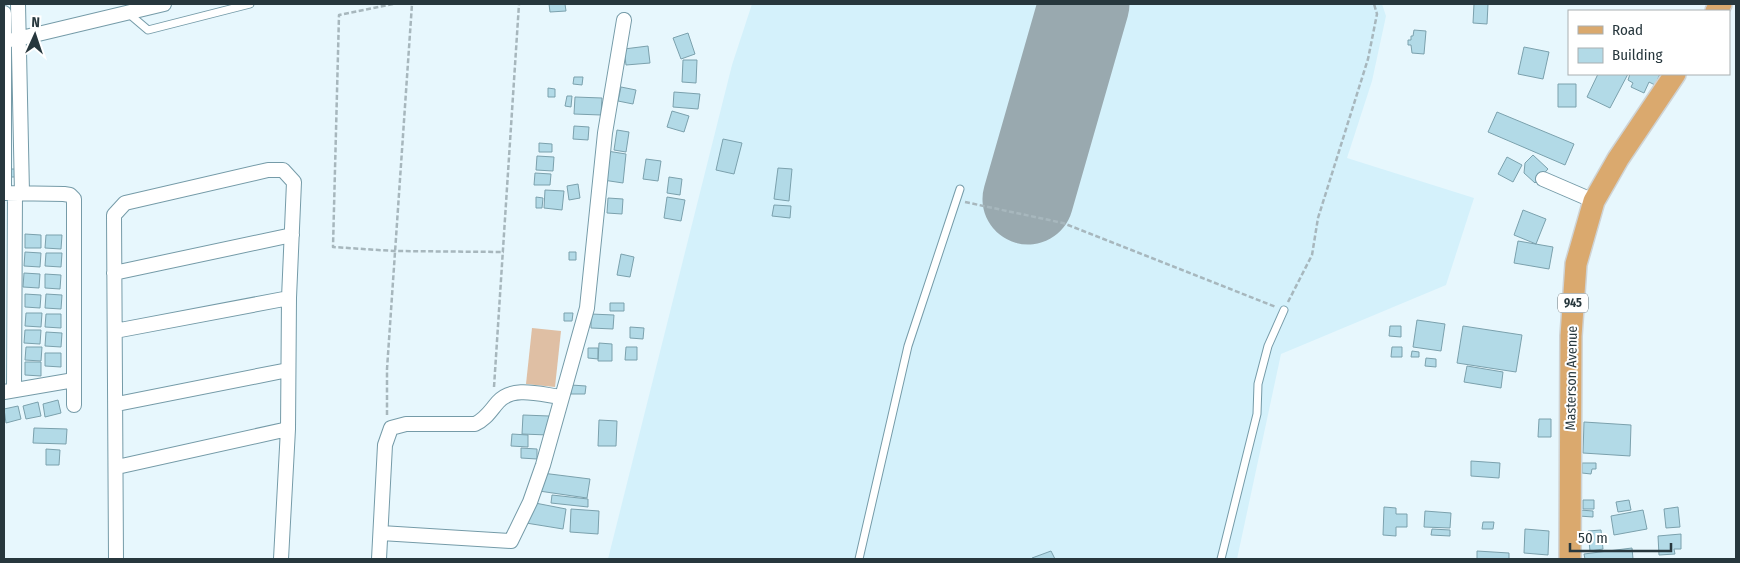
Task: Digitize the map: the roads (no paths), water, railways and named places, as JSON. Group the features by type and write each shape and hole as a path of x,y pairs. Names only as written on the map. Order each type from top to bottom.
{"main road":[{"name":"Masterson Avenue","path":"1570,559 1571,336 1576,264 1594,202 1618,159 1674,75"}],"street":[{"path":"11,193 22,166 18,4"},
{"path":"5,42 164,4"},
{"path":"4,13 4,166 11,193 9,391 74,380"},
{"path":"381,533 511,541 530,502 543,466 587,308 605,133 624,20"},
{"path":"4,166 22,166"},
{"path":"116,559 117,404 114,215 125,203 249,174 283,170 294,182 289,298 288,429 282,559"},
{"path":"1542,179 1594,202"},
{"path":"11,193 64,194 70,195 74,200 74,405"},
{"path":"114,273 292,234"},
{"path":"115,331 289,298"},
{"path":"117,404 288,370"},
{"path":"379,559 385,445 390,428 406,424 475,424 483,421 494,406 510,393 562,397"},
{"path":"117,467 288,429"}],"lane":[{"path":"128,13 148,30 250,4"},
{"path":"858,559 908,346 960,189"},
{"path":"1221,559 1257,414 1258,384 1268,346 1284,310"}]}
